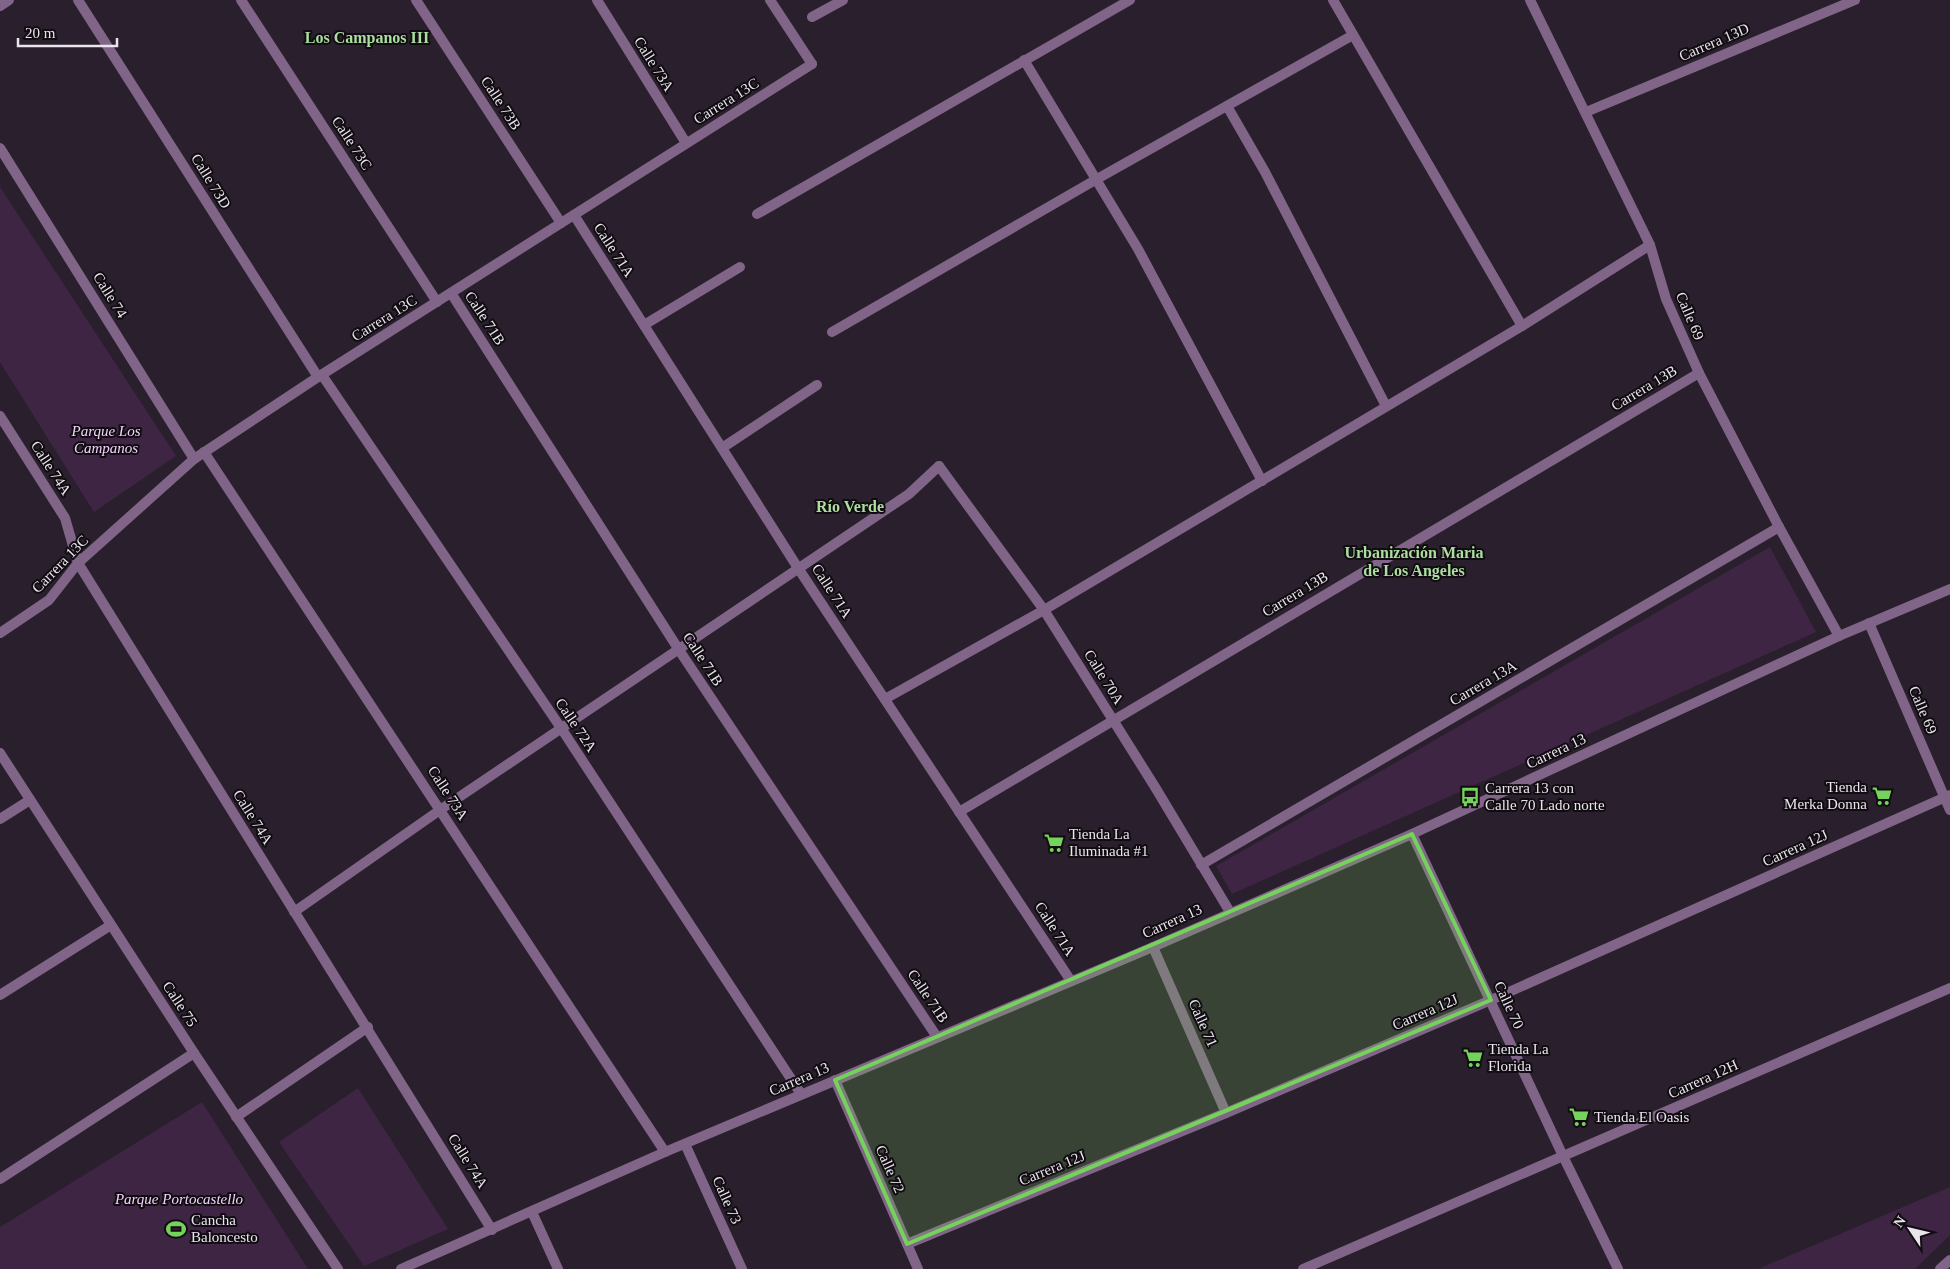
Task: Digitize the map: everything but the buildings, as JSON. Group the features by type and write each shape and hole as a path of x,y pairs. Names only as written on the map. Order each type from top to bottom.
{"street":[{"path":"0,6 9,0"},
{"name":"Calle 73D","path":"78,0 320,376"},
{"name":"Calle 73C","path":"241,0 437,302"},
{"name":"Calle 73B","path":"416,0 561,223"},
{"name":"Calle 73A","path":"597,0 686,143"},
{"name":"Carrera 13C","path":"0,633 48,600 78,563 194,459 320,376 812,64 770,0"},
{"path":"812,17 843,0"},
{"path":"756,214 1130,0"},
{"path":"1333,0 1522,326"},
{"name":"Calle 69","path":"1530,0 1650,245 1666,299 1698,373 1839,636"},
{"name":"Carrera 13D","path":"1586,112 1854,0"},
{"path":"832,332 1097,179 1353,35"},
{"path":"1024,60 1138,249 1262,481"},
{"path":"1227,106 1265,172 1386,406"},
{"name":"Calle 74","path":"0,148 194,459"},
{"name":"Calle 71A","path":"574,215 798,568 1071,981"},
{"path":"885,699 1044,610 1262,481 1522,326 1650,245"},
{"path":"644,325 740,266"},
{"name":"Calle 71B","path":"452,293 679,650 937,1037"},
{"name":"Carrera 13B","path":"959,812 1698,373"},
{"name":"Calle 72A","path":"320,376 561,728 801,1094"},
{"path":"722,448 816,385"},
{"name":"Calle 74A","path":"0,416 65,518 78,563 294,912 368,1027 492,1230"},
{"name":"Calle 73A","path":"204,452 665,1152"},
{"name":"Calle 70A","path":"798,568 908,494 939,466 1044,610 1230,912"},
{"name":"Carrera 13A","path":"1201,865 1779,527"},
{"path":"294,912 440,810 798,568"},
{"name":"Carrera 13","path":"401,1269 665,1152 1153,947 1412,834 1839,636 1950,590"},
{"name":"Calle 69","path":"1869,623 1947,796 1950,810"},
{"name":"Calle 75","path":"0,753 194,1054 338,1269"},
{"name":"Carrera 12J","path":"907,1244 1491,1000 1947,796"},
{"path":"0,819 30,800"},
{"name":"Calle 70","path":"1412,834 1618,1269"},
{"path":"0,995 111,925"},
{"name":"Calle 71","path":"1153,947 1226,1112"},
{"name":"Carrera 12H","path":"1303,1269 1950,988"},
{"path":"236,1117 368,1027"},
{"path":"0,1179 194,1054"},
{"name":"Calle 72","path":"835,1080 918,1269"},
{"name":"Calle 73","path":"685,1144 742,1269"},
{"path":"532,1212 558,1269"},
{"path":"1940,1269 1950,1260"}],"highlighted area":[{"path":"1412,834 1491,1000 907,1244 835,1080"}],"green space":[{"name":"Parque Los Campanos","path":"0,187 176,456 94,512 0,362"},
{"path":"1770,547 1816,632 1232,894 1216,866"},
{"path":"358,1088 448,1229 364,1266 279,1142"},
{"name":"Parque Portocastello","path":"202,1102 308,1269 0,1269 0,1227"},
{"path":"1950,1187 1950,1235 1915,1269 1758,1269"}],"place":[{"name":"Tienda Merka Donna","path":"1882,796"},
{"name":"Carrera 13 con Calle 70 Lado norte","path":"1470,797"},
{"name":"Tienda La Iluminada #1","path":"1054,843"},
{"name":"Tienda La Florida","path":"1473,1058"},
{"name":"Tienda El Oasis","path":"1579,1117"},
{"name":"Cancha Baloncesto","path":"176,1229"}],"district":[{"name":"Los Campanos III","path":"367,37"},
{"name":"Río Verde","path":"850,506"},
{"name":"Urbanización Maria de Los Angeles","path":"1414,561"}]}
